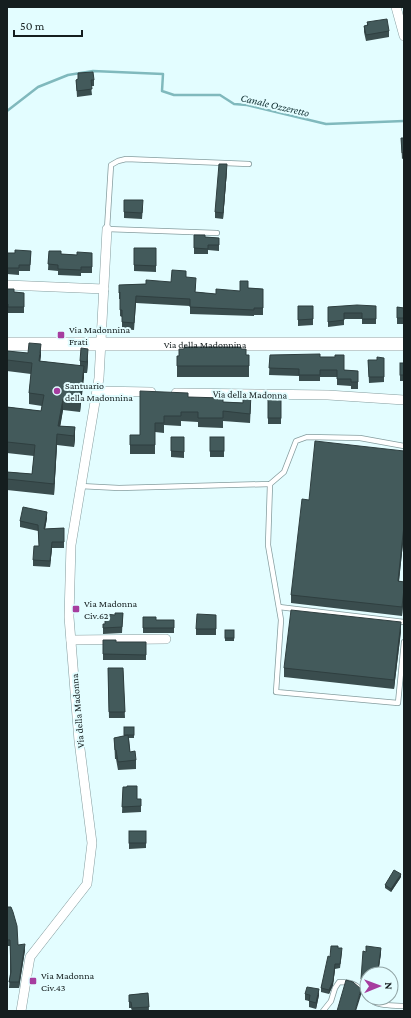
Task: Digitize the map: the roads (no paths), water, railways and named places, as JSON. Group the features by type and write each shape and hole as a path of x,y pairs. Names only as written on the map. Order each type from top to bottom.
{"street":[{"path":"399,8 404,36"},
{"name":"Via della Madonna","path":"21,1011 30,957 87,884 92,843 79,741 69,617 71,545 97,391 107,229"},
{"path":"7,284 104,289"},
{"name":"Via della Madonnina","path":"7,344 404,344"},
{"name":"Via della Madonna","path":"97,391 328,395 404,400"},
{"path":"71,640 166,639"}],"lane":[{"path":"217,234 107,229 111,165 126,159 249,164"},
{"path":"80,486 119,488 270,484 284,472 296,441 307,437 360,438 404,446"},
{"path":"270,484 268,545 281,620 276,692 398,703 404,642"},
{"path":"279,607 404,622"},
{"path":"323,1011 331,1001 335,988 339,982 346,982 357,985 359,987"}],"waterway":[{"name":"Canale Ozzeretto","path":"7,111 38,87 68,75 93,71 163,74 162,91 174,95 220,95 234,104 247,105 326,124 404,121"}],"place":[{"name":"Via Madonnina Frati","path":"61,335"},
{"name":"Santuario della Madonnina","path":"57,391"},
{"name":"Via Madonna Civ.62","path":"76,609"},
{"name":"Via Madonna Civ.43","path":"33,981"}]}
